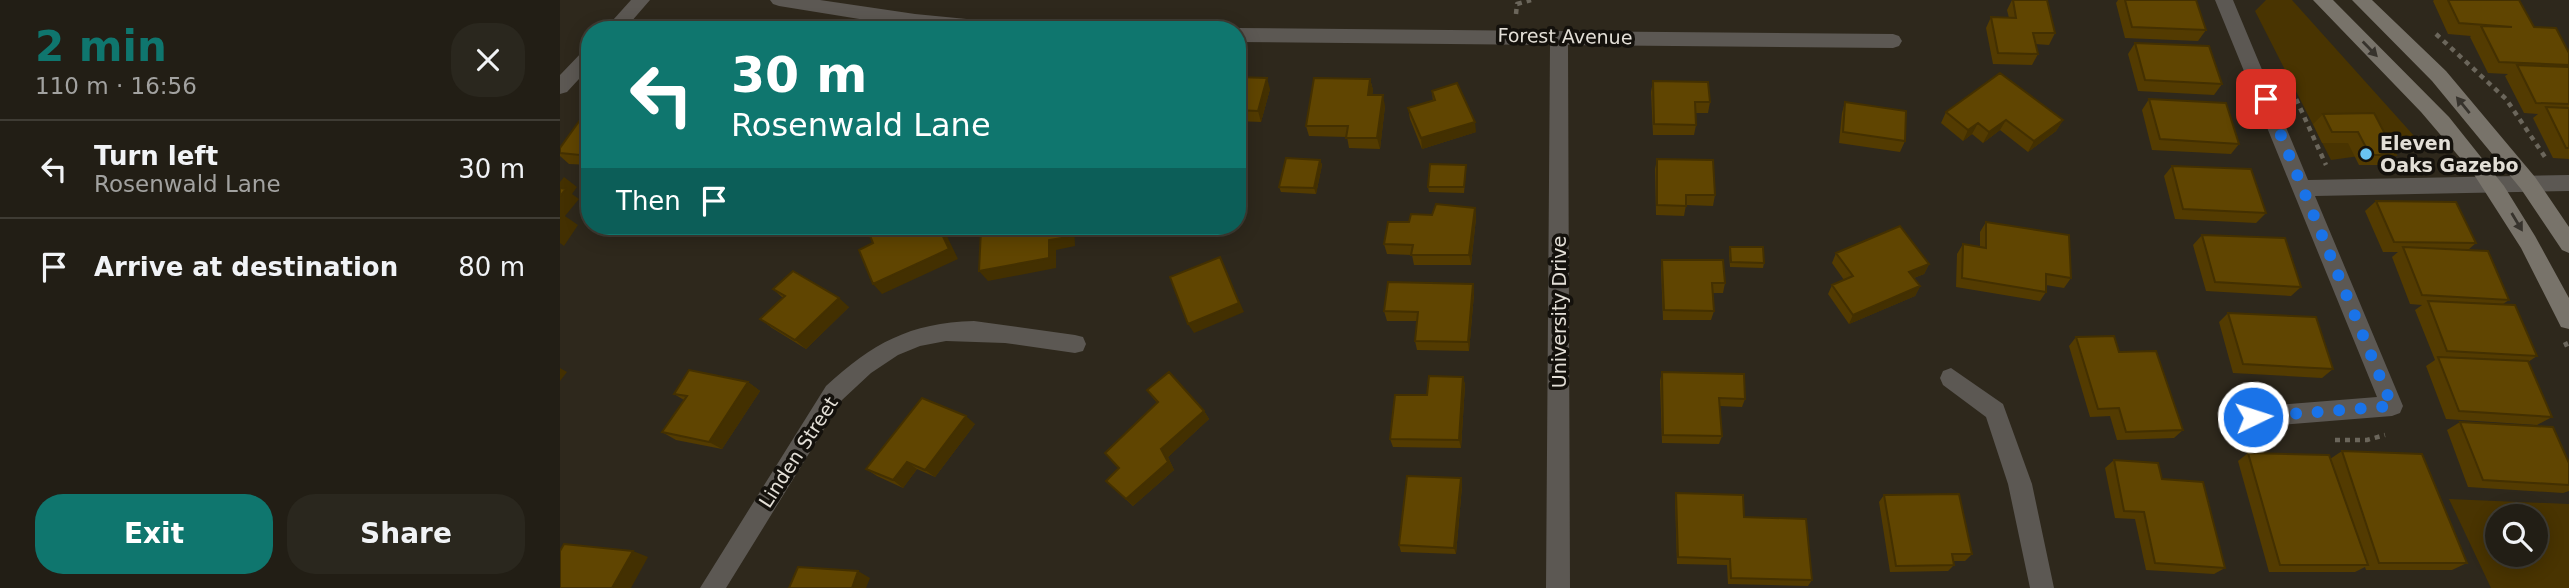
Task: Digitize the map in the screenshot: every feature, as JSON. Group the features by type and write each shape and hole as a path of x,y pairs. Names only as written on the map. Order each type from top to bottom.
{"street":[{"path":"621,21 641,0"},
{"path":"779,0 915,21"},
{"path":"2224,0 2392,406 2253,417"},
{"path":"2322,0 2443,123 2491,184 2542,265 2569,320"},
{"path":"2361,0 2439,76 2528,183 2569,244"},
{"name":"Forest Avenue","path":"1246,35 1893,41"},
{"name":"University Drive","path":"1558,588 1559,37"},
{"path":"560,87 581,65"},
{"path":"2303,188 2566,183"},
{"name":"Linden Street","path":"712,588 834,393 858,369 885,350 915,337 946,329 980,329 1074,344"},
{"path":"1951,378 1995,411 2020,484 2042,588"}],"path":[{"path":"2435,34 2505,99 2566,183"},
{"path":"2287,80 2325,164 2332,169"}],"shaded area":[{"path":"2266,0 2292,0 2424,147 2331,160 2255,11"},
{"path":"2449,499 2569,504 2569,588 2491,588"}],"building":[{"path":"2013,0 2047,0 2055,33 2033,33 2038,54 1998,53 1991,17 2016,18"},
{"path":"2125,0 2196,0 2206,30 2132,27"},
{"path":"2448,0 2519,0 2534,27 2556,28 2569,53 2569,65 2499,62 2481,26 2512,27 2459,23"},
{"path":"2135,43 2209,46 2222,84 2145,80"},
{"path":"2517,65 2569,67 2569,104 2536,103"},
{"path":"2000,73 2063,120 2034,141 2006,120 1989,132 1978,123 1968,130 1946,112"},
{"path":"1246,77 1267,78 1258,111 1246,110"},
{"path":"1314,78 1370,79 1368,95 1383,95 1377,138 1346,138 1348,126 1306,126"},
{"path":"1653,81 1708,82 1710,102 1695,102 1696,125 1654,124"},
{"path":"1457,83 1475,122 1421,138 1408,108 1435,100 1432,91"},
{"path":"2149,99 2226,103 2239,144 2160,139"},
{"path":"1845,102 1906,111 1905,141 1843,132"},
{"path":"2546,107 2569,108 2569,148 2566,148"},
{"path":"2374,113 2396,155 2370,155 2358,132 2332,132 2323,114"},
{"path":"581,119 581,155 560,153 560,148"},
{"path":"1286,158 1320,160 1314,188 1279,187"},
{"path":"1657,159 1713,160 1715,195 1686,195 1686,206 1657,205"},
{"path":"1430,164 1466,165 1464,187 1428,187"},
{"path":"2172,166 2251,169 2266,213 2183,209"},
{"path":"2376,201 2456,202 2476,243 2394,242"},
{"path":"1436,204 1475,208 1469,255 1411,255 1413,245 1384,244 1388,222 1409,222 1411,214 1432,215"},
{"path":"1986,222 2069,235 2071,278 2046,274 2046,292 1962,278 1963,244 1986,248"},
{"path":"1900,226 1929,264 1909,272 1920,286 1853,315 1832,285 1853,276 1836,253"},
{"path":"870,235 942,235 949,249 873,284 859,250 873,243"},
{"path":"981,235 1068,235 1049,240 1049,258 979,271"},
{"path":"2202,235 2285,238 2301,287 2215,282"},
{"path":"1730,247 1763,247 1764,263 1731,262"},
{"path":"2403,247 2488,251 2509,300 2422,295"},
{"path":"1220,257 1239,303 1188,324 1170,277"},
{"path":"1662,260 1723,260 1725,283 1712,283 1714,311 1664,310"},
{"path":"793,271 839,298 795,340 760,319 785,296 773,289"},
{"path":"1388,282 1473,284 1468,342 1415,341 1418,312 1384,311"},
{"path":"2428,301 2515,305 2537,356 2447,351"},
{"path":"2228,313 2316,317 2333,369 2243,364"},
{"path":"2114,336 2119,352 2156,351 2183,430 2126,432 2119,408 2098,409 2076,337"},
{"path":"2438,357 2528,361 2552,417 2459,411"},
{"path":"689,370 748,382 709,442 662,432 687,396 674,394"},
{"path":"1169,372 1204,411 1161,449 1168,462 1126,499 1106,481 1119,468 1105,453 1158,402 1147,390"},
{"path":"1662,372 1744,374 1745,399 1719,398 1722,436 1663,435"},
{"path":"1429,376 1463,377 1459,440 1390,439 1395,395 1427,395"},
{"path":"922,398 966,416 925,470 907,462 893,480 866,469"},
{"path":"2460,422 2553,427 2569,463 2569,485 2483,480"},
{"path":"2342,451 2422,454 2467,563 2379,563"},
{"path":"2248,453 2329,455 2368,565 2280,565"},
{"path":"2114,460 2158,463 2162,479 2203,482 2225,568 2155,563 2144,512 2124,511"},
{"path":"1407,476 1461,478 1454,548 1399,545"},
{"path":"1676,493 1743,495 1744,517 1806,519 1812,580 1731,578 1730,559 1678,557"},
{"path":"1959,494 1972,554 1952,554 1954,565 1896,566 1884,495"},
{"path":"564,544 633,551 612,588 560,588 560,551"},
{"path":"798,567 858,571 852,588 789,588"}],"place":[{"name":"Eleven Oaks Gazebo","path":"2366,154"}],"route":[{"path":"2253,417 2392,406 2266,99"}]}
